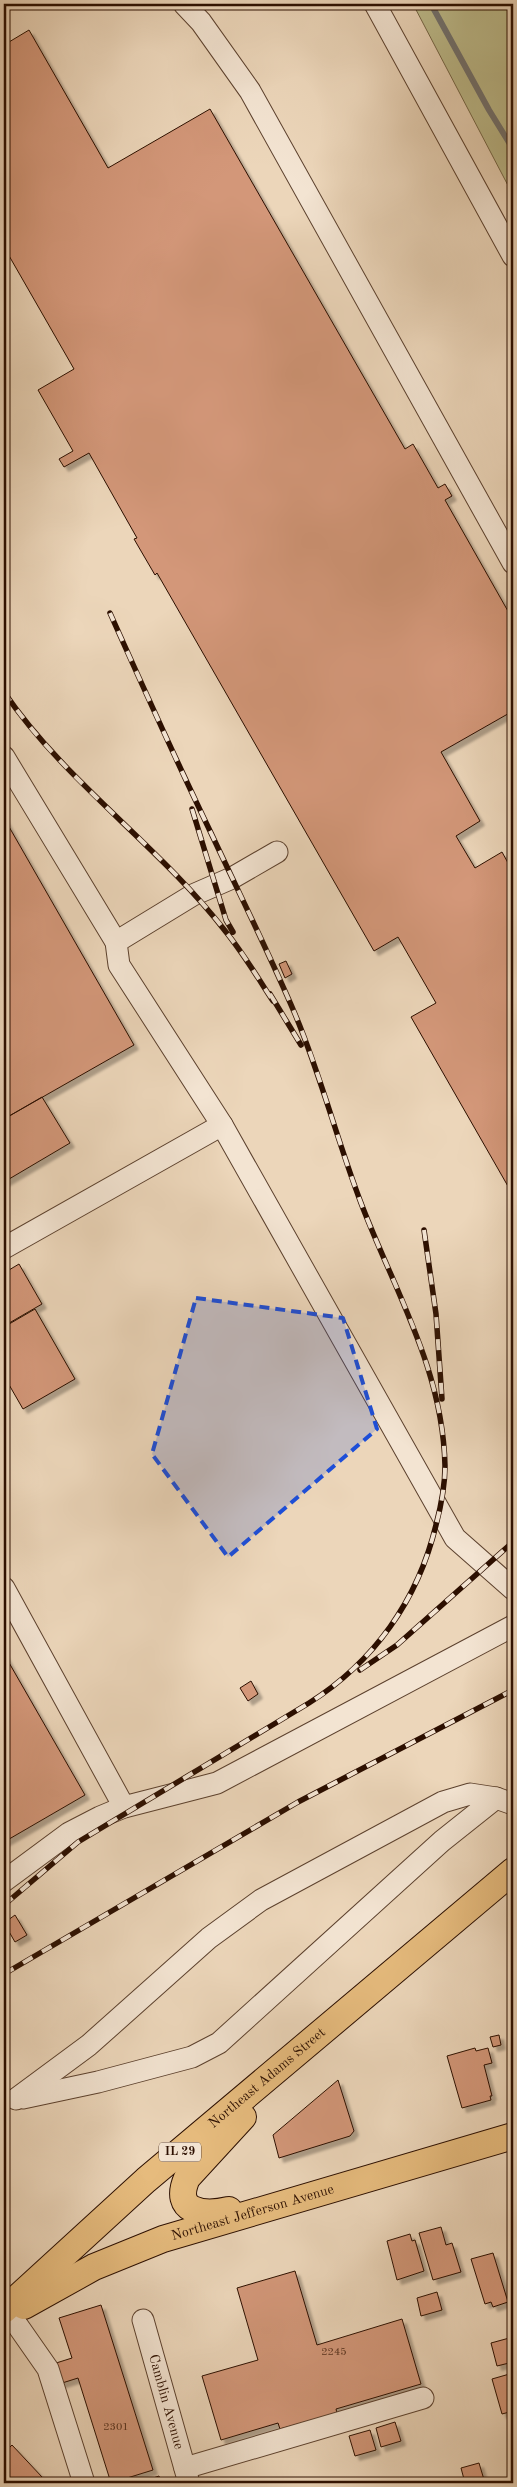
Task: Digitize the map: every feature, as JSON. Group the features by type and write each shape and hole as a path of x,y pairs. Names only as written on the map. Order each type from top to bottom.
{"main road":[{"name":"Northeast Adams Street","path":"6,2316 146,2180 513,1871"},
{"path":"362,1998 254,2105 187,2178 183,2188 183,2196 194,2210 211,2214 397,2170"},
{"name":"Northeast Jefferson Avenue","path":"6,2316 43,2293 122,2255 189,2231 513,2136"}],"street":[{"path":"184,4 201,22 250,92 513,563"},
{"path":"375,4 477,187 513,256"},
{"path":"4,757 116,942 119,965 222,1125 455,1538 513,1589"},
{"path":"116,942 193,895 232,878 277,852"},
{"path":"4,1248 222,1125"},
{"path":"4,1588 124,1807"},
{"path":"4,1881 69,1832 124,1807 217,1783 513,1626"},
{"path":"10,2102 88,2045 209,1938 261,1900 443,1802 470,1794 505,1801"},
{"path":"10,2102 98,2082 192,2057 219,2043 442,1841 505,1801"},
{"path":"6,2316 48,2369 84,2483"},
{"name":"Camblin Avenue","path":"143,2320 187,2475"},
{"path":"187,2475 423,2398"}],"highlighted area":[{"path":"196,1298 343,1318 377,1429 228,1557 152,1454"}],"shaded area":[{"path":"413,4 513,4 513,195"}],"building":[{"path":"29,30 108,168 210,109 405,449 413,444 438,488 445,484 452,496 445,500 513,620 513,711 441,752 480,821 456,836 475,868 502,852 513,872 513,1195 411,1017 436,1003 398,937 374,951 157,573 155,575 134,539 137,538 89,453 64,467 59,459 73,451 38,390 74,369 4,247 4,45"},
{"path":"4,818 134,1045 4,1119"},
{"path":"286,961 292,974 285,978 279,964"},
{"path":"42,1097 70,1143 4,1182 4,1119"},
{"path":"19,1264 42,1304 4,1326 4,1273"},
{"path":"35,1309 75,1379 23,1409 4,1376 4,1327"},
{"path":"4,1654 85,1795 4,1842"},
{"path":"251,1681 258,1694 248,1701 240,1688"},
{"path":"15,1915 27,1935 15,1942 4,1923"},
{"path":"499,2035 501,2045 493,2047 490,2037"},
{"path":"475,2048 476,2051 488,2048 492,2063 484,2065 492,2096 490,2096 491,2100 462,2108 447,2056"},
{"path":"338,2080 354,2131 350,2136 279,2158 273,2135"},
{"path":"441,2227 446,2245 452,2243 461,2272 433,2280 419,2233"},
{"path":"410,2234 412,2241 415,2240 424,2271 397,2280 387,2241"},
{"path":"493,2253 508,2302 493,2307 491,2302 485,2304 471,2259"},
{"path":"295,2271 317,2345 402,2319 421,2384 336,2409 337,2413 280,2429 278,2423 221,2440 202,2376 258,2360 237,2288"},
{"path":"437,2292 442,2310 421,2316 417,2298"},
{"path":"101,2305 153,2470 111,2483 78,2378 59,2384 53,2364 72,2358 59,2318"},
{"path":"513,2337 513,2362 497,2366 491,2343"},
{"path":"513,2373 513,2411 502,2414 492,2379"},
{"path":"395,2422 401,2441 381,2447 376,2428"},
{"path":"370,2430 376,2450 355,2456 349,2436"},
{"path":"12,2445 42,2477 35,2483 4,2483 4,2453"},
{"path":"479,2463 485,2483 465,2483 461,2468"},
{"path":"159,2476 162,2483 138,2483"}],"waterway":[{"path":"431,4 489,110 513,149"}],"railway":[{"path":"4,1905 78,1842 309,1703 354,1668 390,1627 418,1579 436,1525 444,1481 445,1466 442,1430 436,1396 426,1363 415,1331 361,1203 304,1037 275,968 172,751 110,613"},
{"path":"4,692 55,756 200,900 238,948 273,1001"},
{"path":"192,809 226,920 233,932"},
{"path":"270,994 301,1045"},
{"path":"424,1230 436,1314 442,1399"},
{"path":"360,1670 397,1645 513,1542"},
{"path":"4,1974 298,1802 513,1690"}]}
